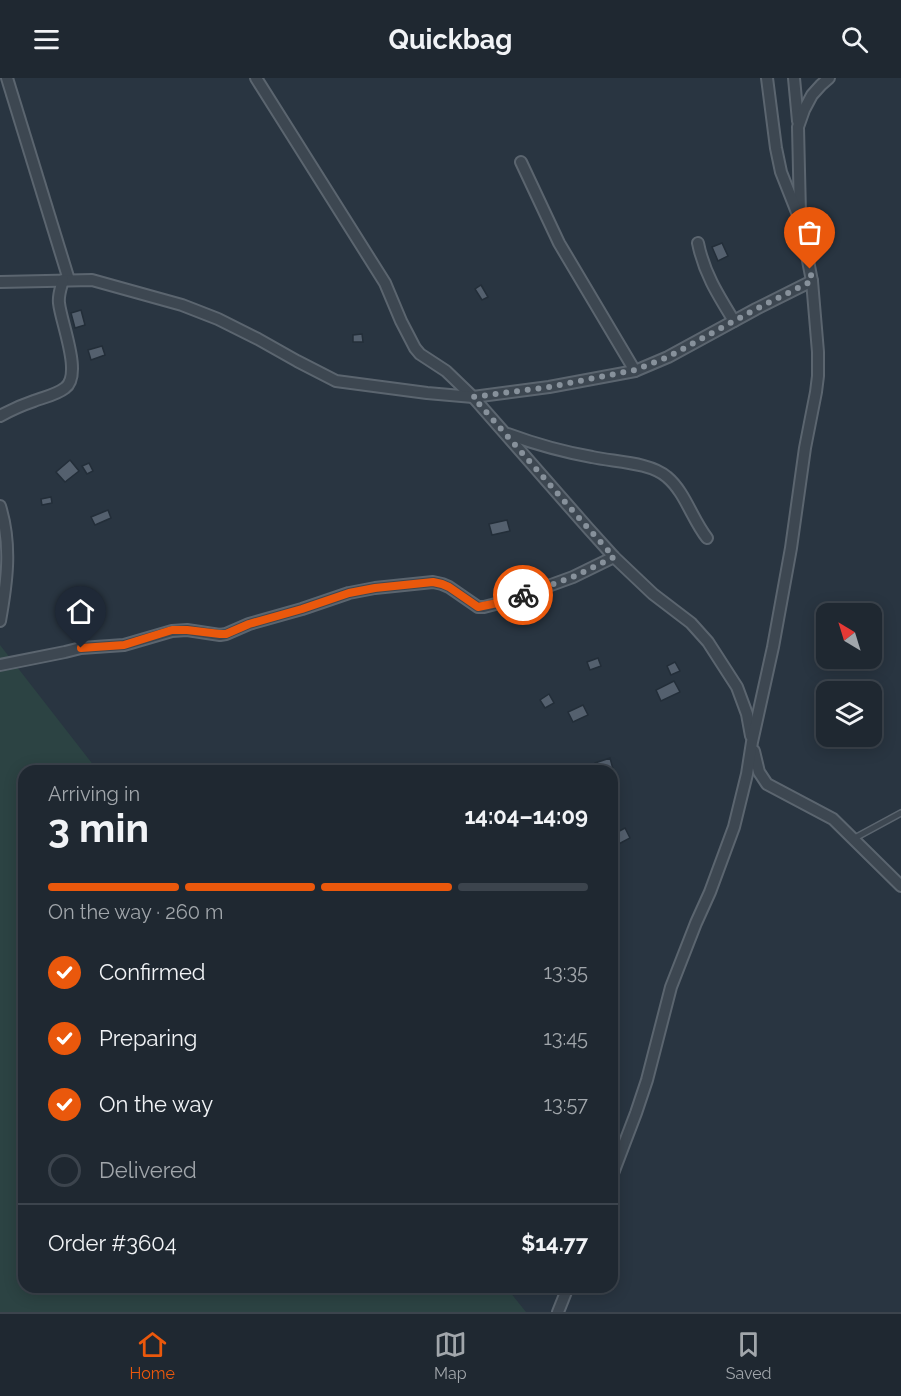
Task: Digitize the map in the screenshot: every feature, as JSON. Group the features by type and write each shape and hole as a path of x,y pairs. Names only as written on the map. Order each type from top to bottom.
{"street":[{"path":"0,416 24,404 58,393 71,383 72,378 70,350 59,303 59,296 66,280 7,78"},
{"path":"256,78 385,283 415,348 427,360 446,371 473,397 614,557 653,594 691,623 708,642 737,687 747,714 756,765 760,776 767,784 833,819 901,886"},
{"path":"767,78 781,172 800,220"},
{"path":"618,1160 647,1080 671,987 734,827 773,647 816,393 818,352 812,281 800,220 798,127 794,78"},
{"path":"798,127 812,95 829,78"},
{"path":"520,162 559,243 635,370"},
{"path":"698,243 706,273 734,321"},
{"path":"0,282 92,280 182,305 218,319 336,381 473,397 549,387 635,370 668,357 812,281"},
{"path":"506,433 532,443 651,468 665,475 676,486 707,538"},
{"path":"0,506 6,526 8,547 4,605 0,621"},
{"path":"0,665 81,648 124,645 172,630 226,634 249,624 349,593 375,588 433,582 449,587 478,607 484,607 573,577 614,557"},
{"path":"558,1312 566,1293"}],"lane":[{"path":"853,839 901,813"}],"green space":[{"path":"0,645 93,765 18,765 18,1293 511,1293 526,1312 0,1312"}],"building":[{"path":"722,243 728,256 718,261 712,247"},
{"path":"481,285 488,297 482,300 475,289"},
{"path":"81,310 85,325 75,328 71,313"},
{"path":"362,334 363,342 353,342 353,335"},
{"path":"102,346 105,355 91,360 88,350"},
{"path":"70,460 79,471 65,482 56,472"},
{"path":"89,463 93,471 87,474 82,466"},
{"path":"51,497 52,503 42,505 41,499"},
{"path":"108,510 111,518 95,525 91,517"},
{"path":"507,520 510,531 492,535 489,524"},
{"path":"598,658 601,666 590,670 587,662"},
{"path":"675,662 680,671 671,675 667,666"},
{"path":"674,681 680,692 661,701 656,690"},
{"path":"549,694 554,703 545,708 540,700"},
{"path":"583,705 588,715 573,722 568,712"},
{"path":"610,758 612,765 596,765 595,763"},
{"path":"625,828 630,838 618,844 618,832"}],"way so far":[{"path":"523,595 573,577 614,557 473,397 549,387 635,370 668,357 812,281 810,269"}],"route":[{"path":"81,648 124,645 172,630 226,634 249,624 349,593 375,588 433,582 449,587 478,607 523,595"}]}
